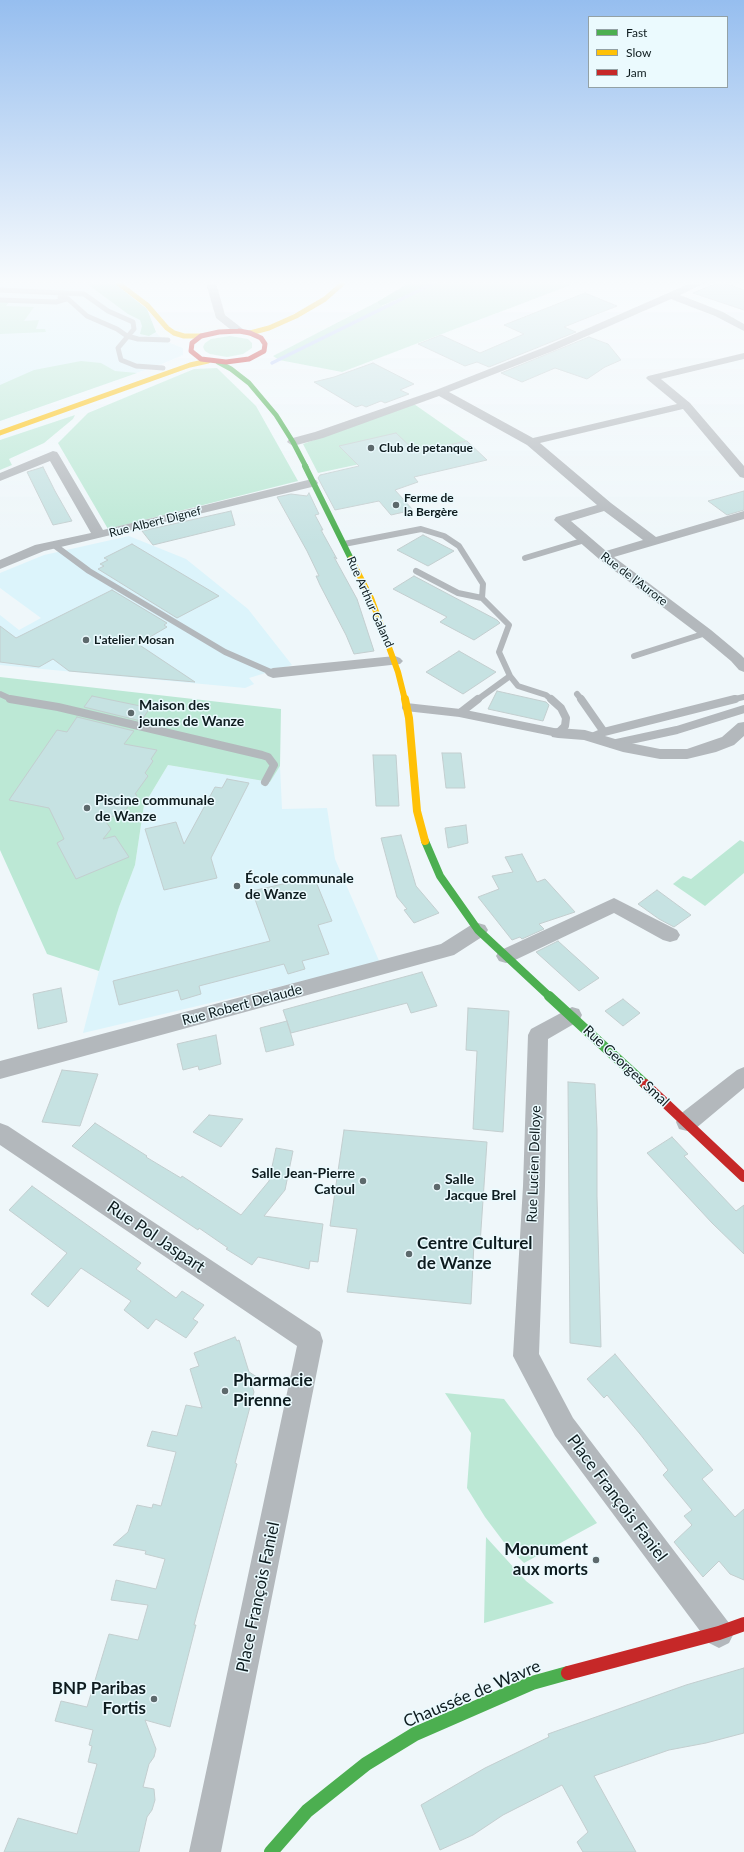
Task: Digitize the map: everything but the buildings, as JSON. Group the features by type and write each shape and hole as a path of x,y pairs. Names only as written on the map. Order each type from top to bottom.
{"street":[{"path":"0,427 54,409 159,369"},
{"path":"0,433 178,369"},
{"name":"Rue Arthur Galand","path":"232,369 249,383 276,414 293,442 312,483 371,598 395,661 406,707 412,744 417,810 427,848"},
{"path":"248,369 249,383"},
{"path":"293,442 319,435 440,392 497,369"},
{"path":"688,369 652,378 686,406 744,474"},
{"path":"440,392 531,442 606,506 653,541"},
{"path":"531,442 686,406"},
{"path":"0,477 53,455 99,535"},
{"name":"Rue Albert Dignef","path":"0,565 40,548 312,483"},
{"name":"Rue de l'Aurore","path":"606,506 561,520 604,556 706,633 736,658 744,667"},
{"path":"604,556 744,515"},
{"name":"Rue Arthur Galand","path":"273,673 395,661"},
{"path":"558,733 602,738 660,754 687,754 710,748 728,741 744,727"},
{"name":"Rue Georges Smal","path":"427,848 440,876 478,930 687,1122 744,1177"},
{"path":"506,956 614,905 670,935"},
{"name":"Rue Robert Delaude","path":"0,1070 447,950 478,930"},
{"name":"Rue Lucien Delloye","path":"526,1356 534,1186 538,1035 572,1016"},
{"path":"687,1122 744,1076"},
{"name":"Rue Pol Jaspart","path":"0,1134 311,1342"},
{"name":"Place François Faniel","path":"205,1852 311,1342"},
{"name":"Place François Faniel","path":"526,1356 564,1427 719,1633"},
{"name":"Chaussée de Wavre","path":"271,1852 307,1811 366,1764 414,1734 532,1683 719,1633 744,1624"}],"lane":[{"name":"Rue Arthur Galand","path":"344,544 421,529 444,536 459,546 483,584 482,598"},
{"path":"525,558 584,540"},
{"path":"54,545 89,571 225,652 273,673"},
{"path":"406,707 460,712 558,733 565,726 566,718 561,708 546,695 518,686 510,676 499,652 509,625 482,598 458,593 416,572"},
{"path":"634,656 706,633"},
{"path":"460,712 510,676"},
{"path":"0,694 11,700 58,707 262,755 268,757 274,765 265,782"},
{"path":"577,694 602,738"},
{"path":"602,738 744,697"},
{"path":"602,738 677,730 744,709"}],"shaded area":[{"path":"0,369 147,369 0,421"},
{"path":"129,536 186,559 248,609 292,665 249,678 254,684 245,688 0,665 0,615 19,630 41,618 0,588 0,573 44,555"},
{"name":"École communale de Wanze","path":"168,765 270,782 280,766 282,809 327,808 335,859 380,963 83,1033 99,971 119,907 135,865 144,805"}],"green space":[{"path":"112,369 137,373 0,421 0,385 34,370"},
{"path":"193,369 218,369 256,406 298,481 108,529 58,443 88,413"},
{"path":"328,369 349,369 342,372"},
{"path":"414,404 467,441 318,473 303,444"},
{"path":"75,415 73,419 44,443 9,459 12,465 0,470 0,440"},
{"path":"0,677 281,709 280,766 270,782 168,765 144,805 135,865 119,907 99,971 47,954 0,850"},
{"path":"740,840 744,842 744,873 705,906 673,884 683,876 691,879"},
{"path":"445,1393 504,1399 597,1523 524,1563 506,1545 485,1517 467,1488 471,1433"},
{"path":"486,1537 526,1581 554,1603 484,1623"}],"traffic: fast":[{"path":"232,369 249,383 276,415 293,442 351,559"},
{"path":"425,841 440,876 478,930 645,1084"},
{"path":"271,1852 307,1811 366,1764 415,1734 532,1683 568,1673"}],"traffic: slow":[{"path":"0,433 178,369"},
{"path":"351,559 371,598 398,672 409,718 417,811 425,841"}],"traffic: jam":[{"path":"645,1084 744,1177"},
{"path":"568,1673 719,1633 744,1624"}],"place":[{"name":"Club de petanque","path":"371,448"},
{"name":"Ferme de la Bergère","path":"396,505"},
{"name":"L'atelier Mosan","path":"86,640"},
{"name":"Maison des jeunes de Wanze","path":"131,713"},
{"name":"Piscine communale de Wanze","path":"87,808"},
{"name":"École communale de Wanze","path":"237,886"},
{"name":"Salle Jean-Pierre Catoul","path":"363,1181"},
{"name":"Salle Jacque Brel","path":"437,1187"},
{"name":"Centre Culturel de Wanze","path":"409,1254"},
{"name":"Pharmacie Pirenne","path":"225,1391"},
{"name":"Monument aux morts","path":"596,1560"},
{"name":"BNP Paribas Fortis","path":"154,1699"}]}
